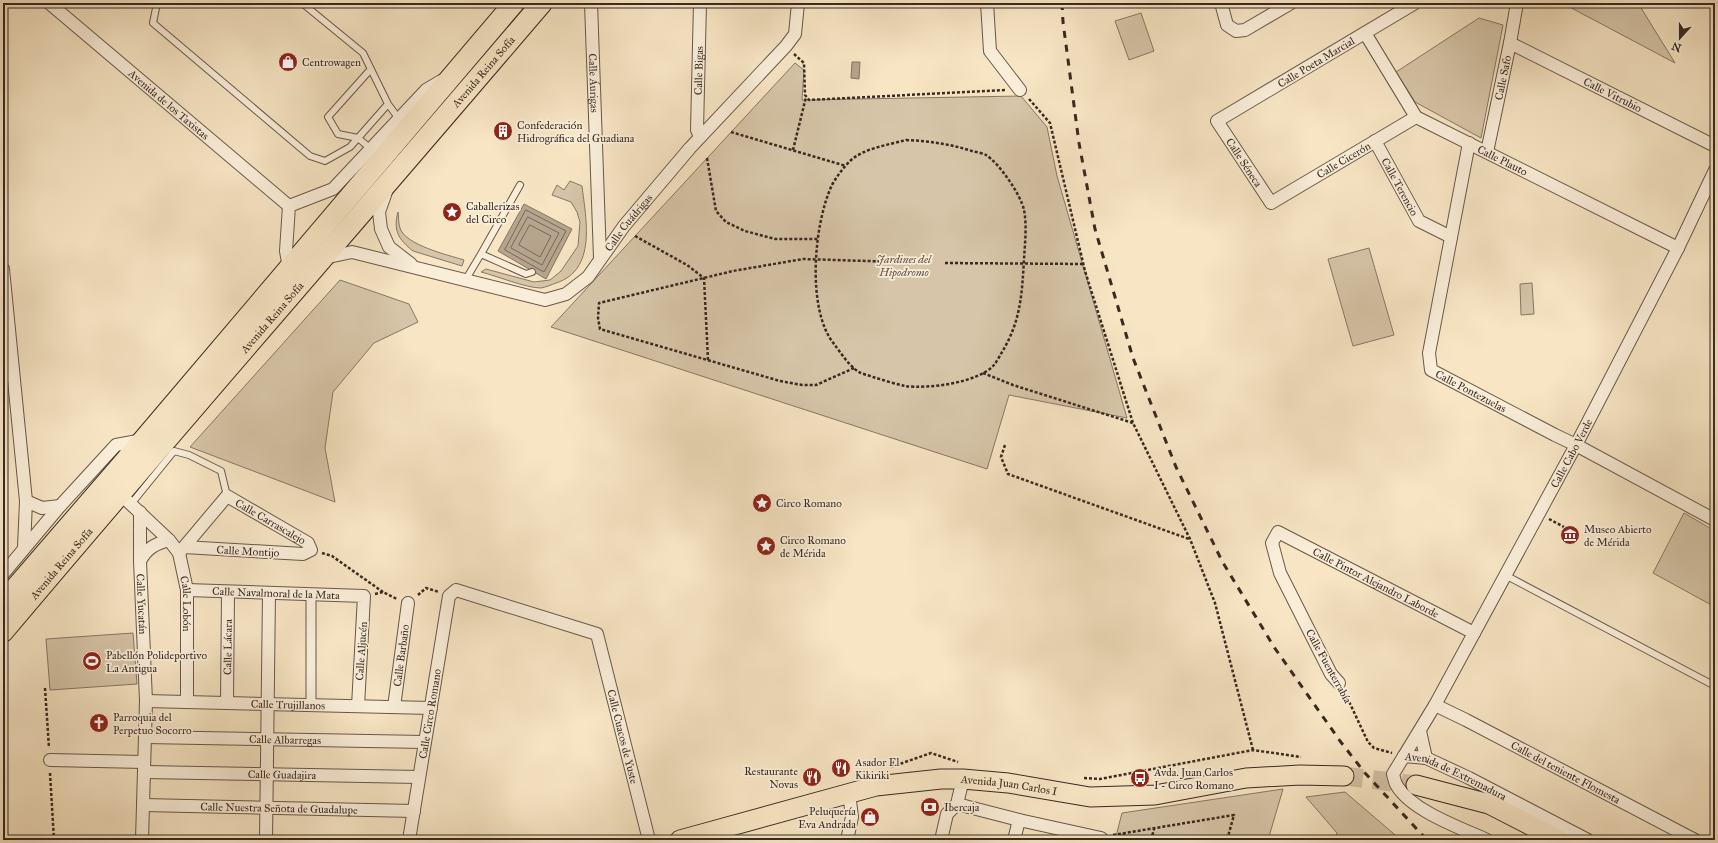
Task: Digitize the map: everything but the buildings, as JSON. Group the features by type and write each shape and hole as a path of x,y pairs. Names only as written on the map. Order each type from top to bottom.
{"highway":[{"name":"Avenida Reina Sofía","path":"3,602 143,440 514,3"},
{"name":"Avenida Reina Sofía","path":"3,632 130,503 324,258 542,3"}],"main road":[{"name":"Avenida Juan Carlos I","path":"680,840 876,786 941,779 964,772 1008,783 1090,797 1155,795 1246,778 1300,774 1344,776"},
{"name":"Avenida de Extremadura","path":"1416,785 1489,804 1559,840"}],"street":[{"name":"Avenida de los Taxistas","path":"49,3 60,7 289,206"},
{"name":"Calle Áurigas","path":"591,3 600,258"},
{"name":"Calle Bigas","path":"700,3 697,130 700,137"},
{"name":"Calle Cuádrigas","path":"324,258 352,252 414,266 545,300 566,294 588,277 624,226 700,137 786,46 795,34 798,3"},
{"path":"986,3 990,51 1020,90"},
{"path":"1221,3 1228,25 1236,31 1246,30 1291,3"},
{"name":"Calle Poeta Marcial","path":"1217,121 1415,3"},
{"name":"Calle Safo","path":"1487,152 1517,3"},
{"path":"1365,33 1416,117"},
{"name":"Calle Vitrubio","path":"1510,43 1715,146"},
{"path":"289,268 286,251 289,206 333,189 426,90 454,74"},
{"name":"Calle Cicerón","path":"1272,203 1416,117"},
{"name":"Calle Plauto","path":"1416,117 1678,248"},
{"name":"Calle Séneca","path":"1217,121 1272,203"},
{"name":"Calle Terencio","path":"1375,141 1419,221 1451,237"},
{"name":"Calle Pontezuelas","path":"1469,143 1429,352 1431,370 1576,445 1715,520"},
{"name":"Calle Cabo Verde","path":"1404,756 1435,705 1576,445 1678,248 1715,170"},
{"name":"Calle Cuádrigas","path":"388,184 379,212 381,229 389,246 414,266"},
{"path":"3,269 26,501 24,548"},
{"path":"3,574 60,506 116,444 143,440"},
{"path":"182,550 227,496"},
{"name":"Calle Carrascalejo","path":"227,496 308,543 311,550"},
{"path":"26,501 42,508 60,506"},
{"name":"Calle Lobón","path":"130,503 169,540 182,550 187,590 188,702"},
{"name":"Calle Yucatán","path":"130,503 140,561 146,701 142,840"},
{"name":"Calle Pintor Alejandro Laborde","path":"1278,532 1474,633"},
{"name":"Calle Fuenterrabía","path":"1278,532 1272,543 1280,573 1331,674 1339,683"},
{"path":"140,561 144,552 152,546 169,540"},
{"name":"Calle Montijo","path":"182,550 302,554 311,550"},
{"name":"Calle Navalmoral de la Mata","path":"187,590 364,596"},
{"name":"Calle Cuacos de Yuste","path":"456,590 597,634 649,840"},
{"name":"Calle Circo Romano","path":"409,840 449,596 456,590"},
{"name":"Calle Lácara","path":"227,703 228,592"},
{"path":"266,840 270,593"},
{"path":"310,705 311,595"},
{"name":"Calle Aljucén","path":"358,706 364,596"},
{"name":"Calle Barbaño","path":"394,707 408,604"},
{"name":"Calle Trujillanos","path":"146,701 431,708"},
{"name":"Calle del teniente Flomesta","path":"1435,705 1695,840"},
{"path":"1420,731 1426,758"},
{"name":"Calle Albarregas","path":"145,737 425,742"},
{"name":"Avenida de Extremadura","path":"1487,840 1432,815 1415,804 1396,786 1394,774 1404,756 1426,758 1469,778 1588,840"},
{"name":"Calle Guadajira","path":"50,760 267,774 419,777"},
{"path":"941,840 947,814 957,804 964,772"},
{"path":"847,840 852,817 849,793"},
{"path":"957,804 1101,839"},
{"name":"Calle Nuestra Señota de Guadalupe","path":"143,805 414,811"},
{"path":"1014,840 1019,820"}],"lane":[{"path":"157,3 154,23 310,156 325,161 350,147 388,104"},
{"path":"302,3 363,53 388,104 399,119"},
{"path":"370,70 328,117 338,134 358,138 370,149"},
{"path":"466,279 520,185"},
{"path":"480,254 526,274 532,272"},
{"path":"130,503 174,451 189,455 221,471 227,496"},
{"path":"1506,575 1715,686"}],"path":[{"path":"786,46 804,63 804,95 806,97 793,150"},
{"path":"806,97 809,100 1020,90 1050,123 1083,264 1133,423 1190,539 1214,603 1253,750"},
{"path":"731,132 846,166"},
{"path":"906,140 934,141 958,146 987,156 1008,178 1020,195 1024,210 1022,300 1017,322 1008,343 994,365 983,373 963,381 930,386 906,386 859,372 827,335 820,317 816,295 816,260 818,239 824,211 832,186 839,173 846,166 852,159 874,148 906,140"},
{"path":"707,158 716,211 726,222 746,231 775,239 818,239"},
{"path":"635,236 687,265 704,278 708,360"},
{"path":"854,368 816,385 802,385 780,381 600,329 598,318 599,303 704,278 803,259 900,262"},
{"path":"945,263 1083,264"},
{"path":"983,373 1013,385 1133,423"},
{"path":"1005,445 1001,457 1008,474 1190,539"},
{"path":"311,550 332,556 383,592"},
{"name":"Calle Fuenterrabía","path":"1339,683 1368,742 1374,748 1404,756"},
{"path":"1078,778 1100,779 1253,750 1304,758"},
{"path":"876,786 877,771 931,754 964,772"},
{"path":"1101,839 1234,815 1227,840"},
{"path":"1151,840 1154,829"},
{"path":"1122,840 1124,834"}],"green space":[{"path":"1562,3 1638,3 1675,63"},
{"path":"1141,13 1154,51 1129,60 1115,21"},
{"path":"1479,18 1503,25 1481,138 1415,102 1396,72"},
{"name":"Jardines del Hipodromo","path":"795,63 804,70 802,100 1021,96 1047,127 1057,176 1127,418 1009,395 987,469 551,327"},
{"path":"570,181 582,186 585,213 586,242 578,267 569,276 547,287 541,288 520,284 481,272 486,269 534,282 550,280 561,271 578,246 580,222 577,212 571,202 552,195 557,185 564,190"},
{"path":"398,212 400,228 404,234 418,244 464,260 462,266 413,251 398,234 396,224"},
{"path":"1369,248 1394,335 1353,346 1328,259"},
{"path":"340,280 409,304 418,322 374,343 333,392 325,448 335,502 190,447"},
{"path":"1532,283 1534,314 1521,315 1520,284"},
{"path":"1684,513 1715,531 1715,607 1653,573"},
{"name":"Pabellón Polideportivo La Antigua","path":"133,633 137,684 50,690 46,639"},
{"path":"1283,789 1268,840 1115,840 1122,813"},
{"path":"1345,792 1401,840 1335,840 1337,833 1306,797"}],"water":[{"path":"852,62 860,62 859,79 851,78"},
{"path":"524,204 572,229 546,279 498,251"}],"tunnel":[{"path":"1344,776 1416,785"}],"railway":[{"path":"1062,3 1063,22 1079,143 1095,229 1133,358 1176,467 1222,561 1274,647 1340,741 1365,773 1427,840"}],"place":[{"name":"Centrowagen","path":"288,62"},
{"name":"Confederación Hidrográfica del Guadiana","path":"503,131"},
{"name":"Caballerizas del Circo","path":"452,212"},
{"name":"Circo Romano","path":"762,503"},
{"name":"Museo Abierto de Mérida","path":"1570,535"},
{"name":"Circo Romano de Mérida","path":"766,546"},
{"name":"Pabellón Polideportivo La Antigua","path":"92,661"},
{"name":"Parroquia del Perpetuo Socorro","path":"99,723"},
{"name":"Asador El Kikiriki","path":"841,768"},
{"name":"Restaurante Novas","path":"812,777"},
{"name":"Avda. Juan Carlos I - Circo Romano","path":"1140,778"},
{"name":"Ibercaja","path":"930,807"},
{"name":"Peluquería Eva Andrada","path":"870,817"}]}
